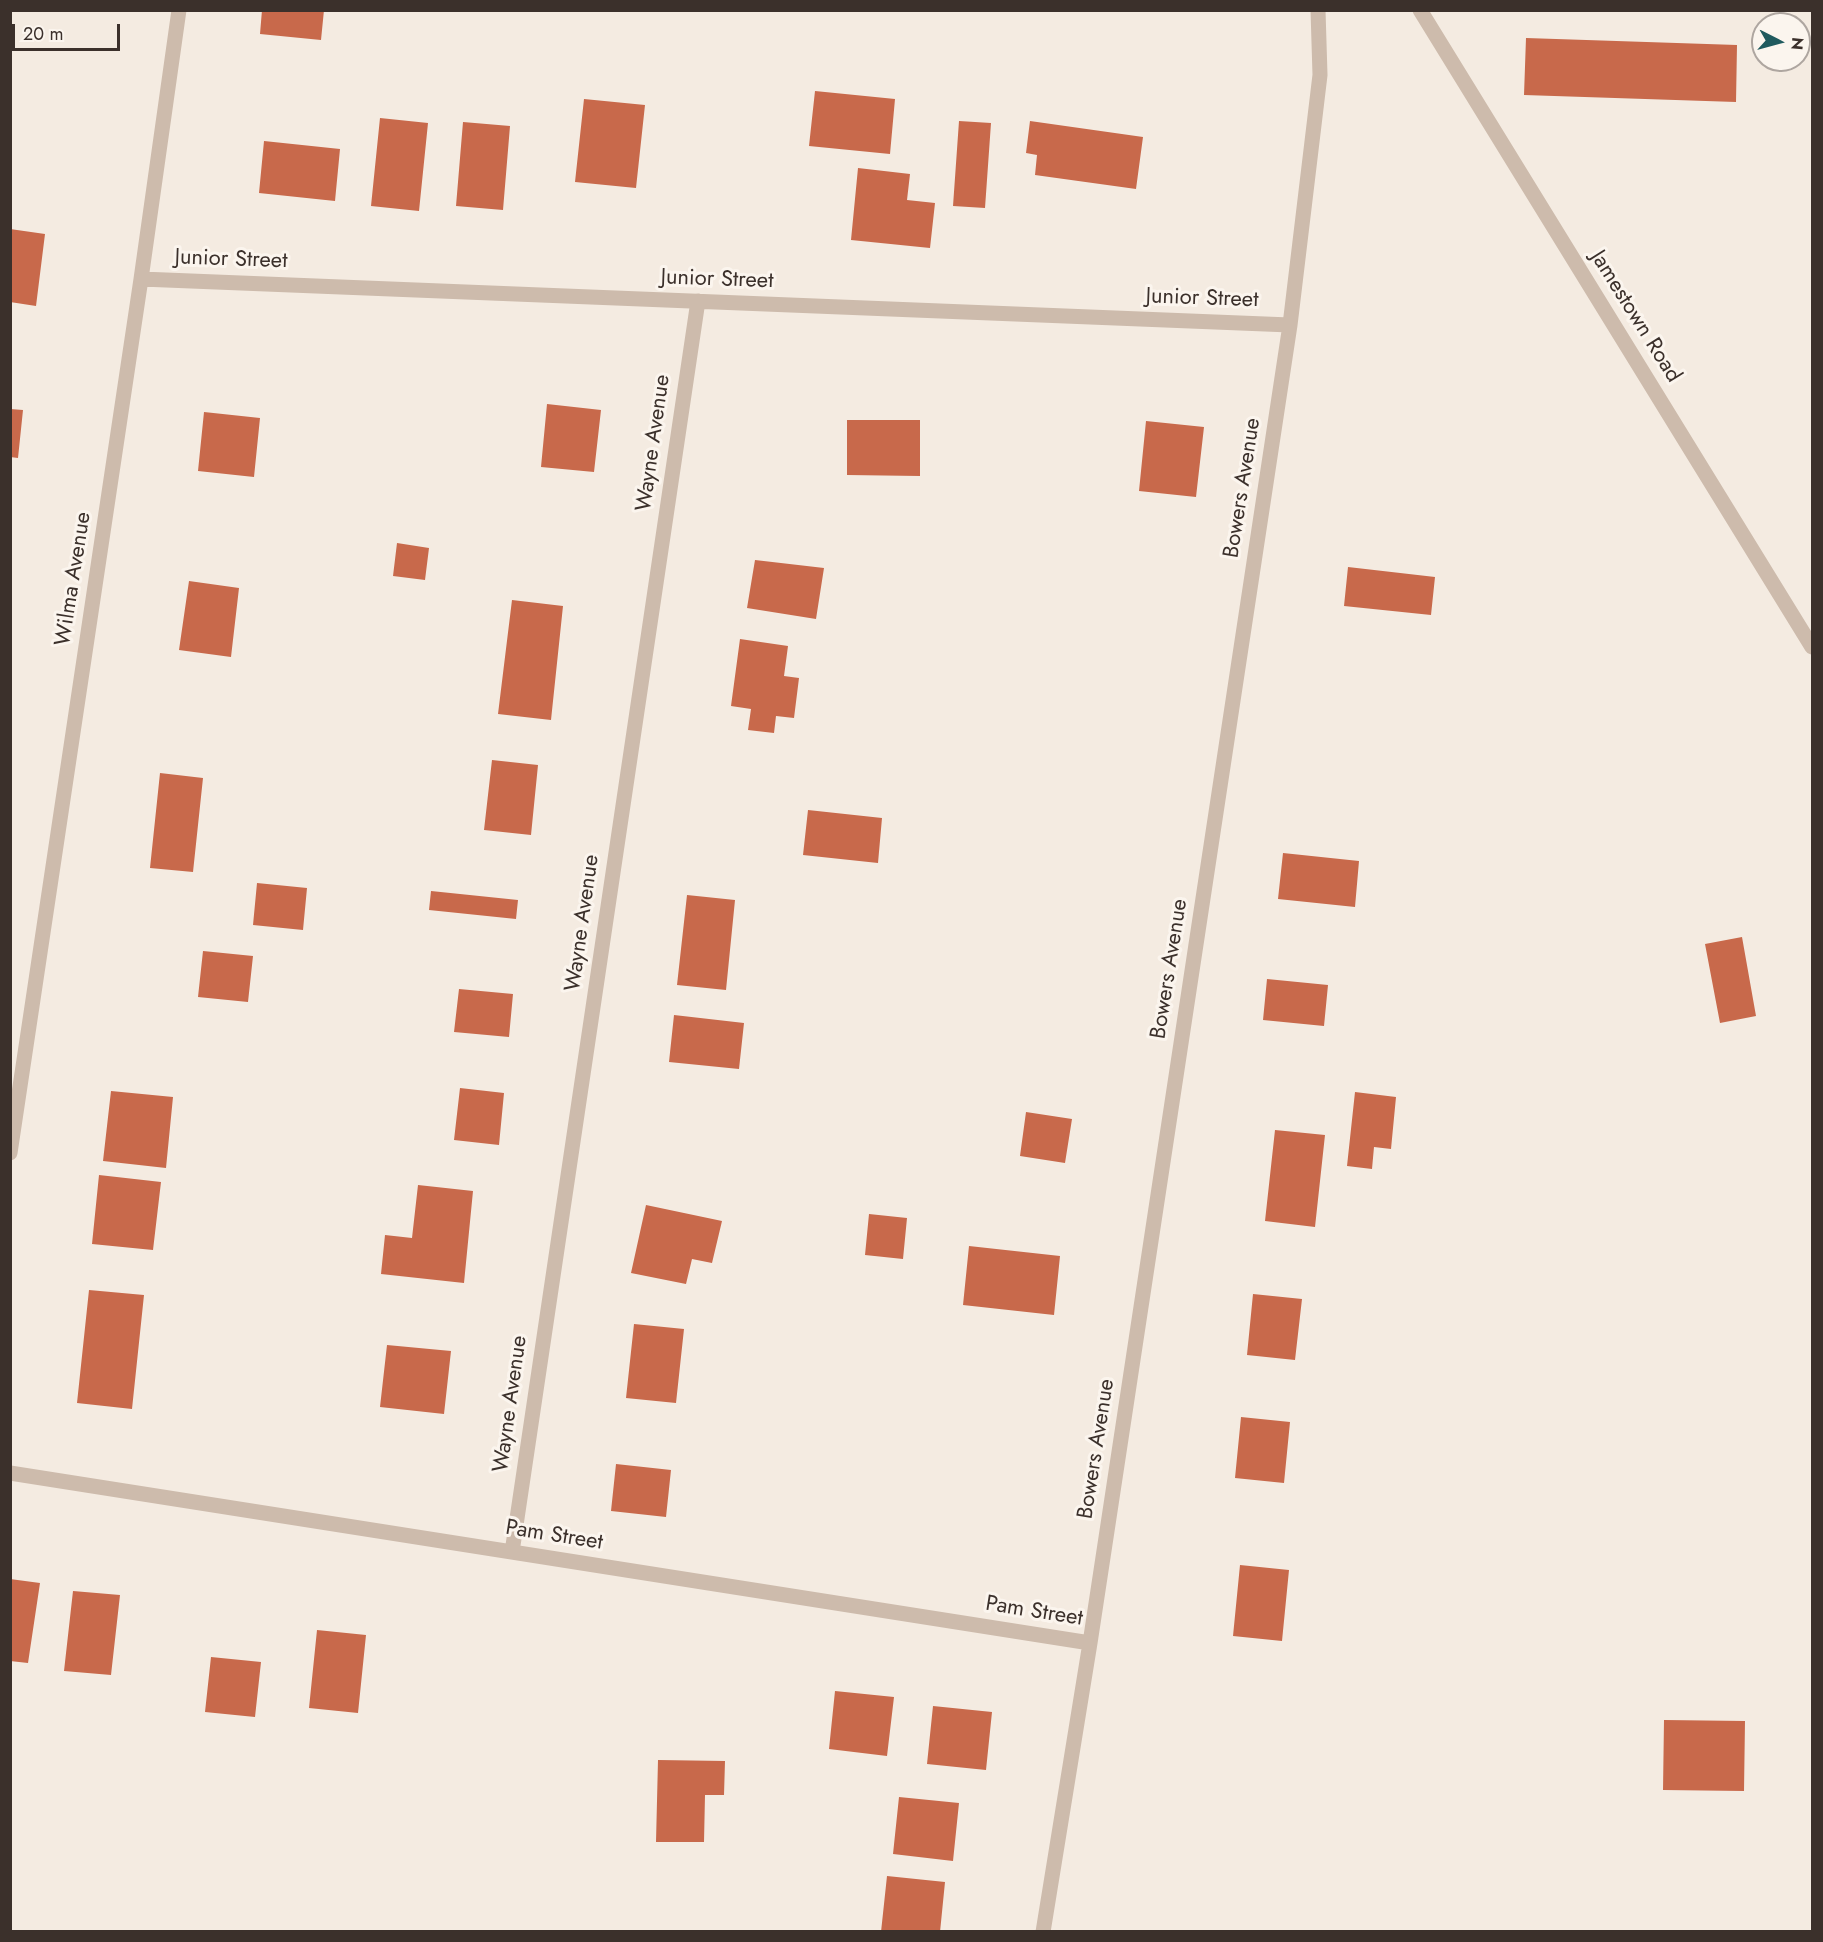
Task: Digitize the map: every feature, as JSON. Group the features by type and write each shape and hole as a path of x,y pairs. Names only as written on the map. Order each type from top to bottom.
{"street":[{"name":"Wilma Avenue","path":"10,1153 141,279 178,10"},
{"name":"Bowers Avenue","path":"1043,1932 1090,1643 1290,325 1320,75 1318,10"},
{"name":"Jamestown Road","path":"1420,10 1812,647"},
{"name":"Junior Street","path":"141,279 1290,325"},
{"name":"Wayne Avenue","path":"512,1552 698,302"},
{"name":"Pam Street","path":"10,1473 1090,1643"}],"building":[{"path":"262,10 324,10 321,40 260,34"},
{"path":"1526,38 1737,45 1736,102 1524,95"},
{"path":"815,91 895,99 890,154 809,146"},
{"path":"584,99 645,105 636,188 575,182"},
{"path":"380,118 428,123 419,211 371,206"},
{"path":"959,121 991,123 985,208 953,206"},
{"path":"1030,121 1143,137 1136,189 1035,175 1037,155 1026,153"},
{"path":"463,122 510,126 503,210 456,206"},
{"path":"264,141 340,149 335,201 259,193"},
{"path":"858,168 910,174 907,200 935,203 930,248 851,240"},
{"path":"10,229 45,234 36,306 10,302"},
{"path":"547,404 601,410 594,472 541,467"},
{"path":"10,409 23,410 18,458 10,457"},
{"path":"204,412 260,418 254,477 198,471"},
{"path":"847,420 920,420 920,476 847,475"},
{"path":"1146,421 1204,427 1196,497 1139,491"},
{"path":"397,543 429,548 425,580 393,576"},
{"path":"755,560 824,568 816,619 747,608"},
{"path":"1348,567 1435,577 1431,615 1344,606"},
{"path":"189,581 239,588 231,657 179,650"},
{"path":"512,600 563,606 551,720 498,714"},
{"path":"740,639 788,646 784,676 799,678 794,718 776,716 774,733 748,730 751,709 731,706"},
{"path":"492,760 538,765 531,835 484,830"},
{"path":"160,773 203,778 193,872 150,868"},
{"path":"808,810 882,818 878,863 803,855"},
{"path":"1283,853 1359,861 1355,907 1278,899"},
{"path":"257,883 307,888 303,930 253,925"},
{"path":"431,891 518,900 516,919 429,910"},
{"path":"687,895 735,900 726,990 677,985"},
{"path":"1742,937 1756,1016 1720,1023 1705,944"},
{"path":"203,951 253,956 248,1002 198,997"},
{"path":"1267,979 1328,985 1324,1026 1263,1020"},
{"path":"459,989 513,994 509,1037 454,1032"},
{"path":"674,1015 744,1023 739,1069 669,1062"},
{"path":"460,1088 504,1093 499,1145 454,1140"},
{"path":"111,1091 173,1097 166,1168 103,1161"},
{"path":"1355,1092 1396,1097 1391,1149 1374,1147 1372,1169 1347,1166"},
{"path":"1026,1112 1072,1119 1065,1163 1020,1156"},
{"path":"1275,1130 1325,1135 1315,1227 1265,1221"},
{"path":"99,1175 161,1182 153,1250 92,1244"},
{"path":"418,1185 473,1191 464,1283 381,1274 385,1235 412,1238"},
{"path":"646,1205 722,1221 712,1263 692,1259 686,1284 631,1273"},
{"path":"869,1214 907,1218 903,1259 865,1255"},
{"path":"969,1246 1060,1256 1054,1315 963,1305"},
{"path":"89,1290 144,1295 132,1409 77,1403"},
{"path":"1253,1294 1302,1299 1295,1360 1247,1355"},
{"path":"634,1324 684,1329 676,1403 626,1398"},
{"path":"387,1345 451,1351 444,1414 380,1407"},
{"path":"1241,1417 1290,1422 1284,1483 1235,1478"},
{"path":"616,1464 671,1470 666,1517 611,1511"},
{"path":"1240,1565 1289,1570 1282,1641 1233,1636"},
{"path":"10,1579 40,1583 28,1663 10,1661"},
{"path":"73,1591 120,1595 111,1675 64,1671"},
{"path":"317,1630 366,1635 358,1713 309,1708"},
{"path":"211,1657 261,1662 255,1717 205,1712"},
{"path":"835,1691 894,1697 887,1756 829,1749"},
{"path":"933,1706 992,1712 986,1770 927,1764"},
{"path":"1664,1720 1745,1721 1744,1791 1663,1790"},
{"path":"658,1760 725,1761 724,1795 705,1795 704,1842 656,1842"},
{"path":"899,1797 959,1803 953,1861 893,1854"},
{"path":"887,1876 945,1882 940,1932 881,1932"}]}
